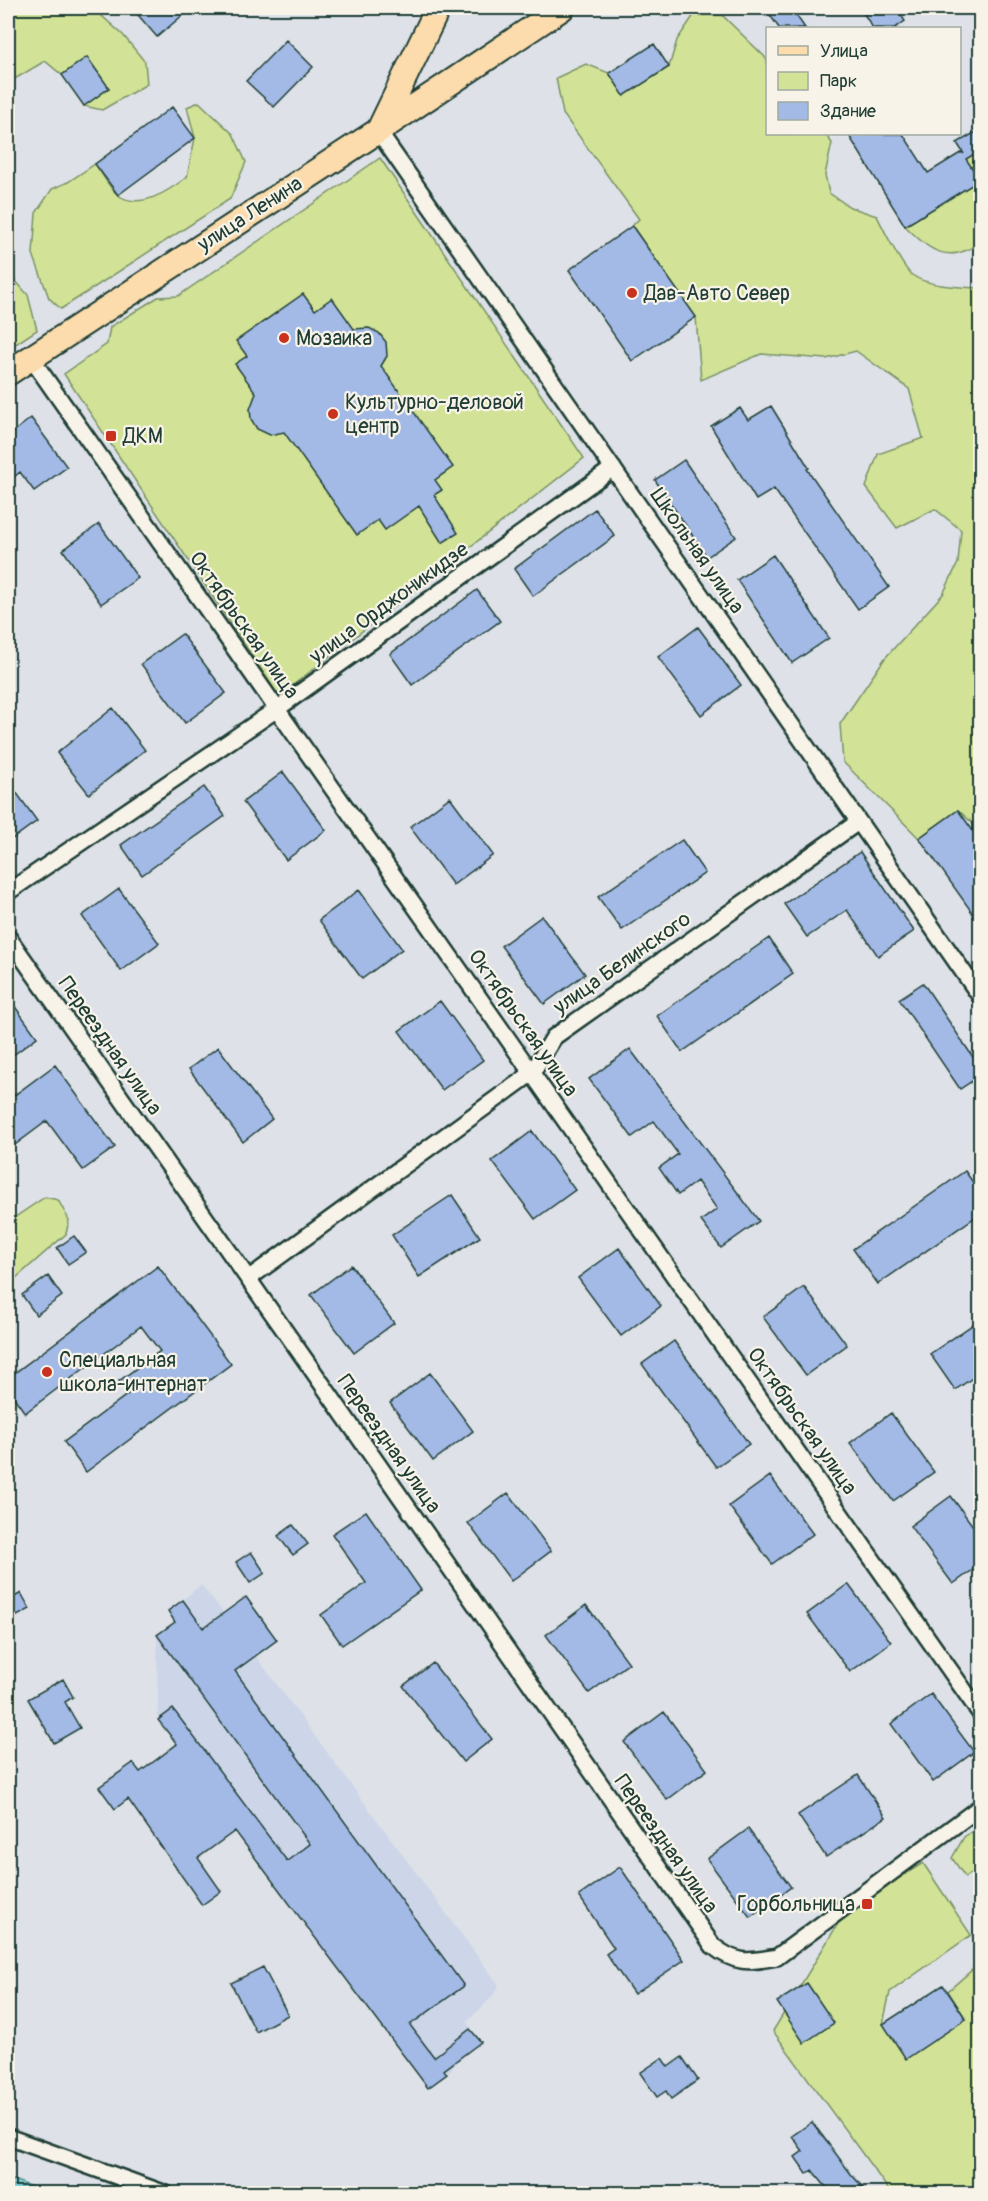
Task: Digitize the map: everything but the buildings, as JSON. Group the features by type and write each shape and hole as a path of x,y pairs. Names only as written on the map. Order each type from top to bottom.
{"main road":[{"path":"378,131 438,8"},
{"name":"улица Ленина","path":"8,373 562,8"}],"street":[{"name":"Школьная улица","path":"378,131 981,996"},
{"name":"Октябрьская улица","path":"31,358 981,1713"},
{"name":"улица Орджоникидзе","path":"8,892 277,710 613,468"},
{"name":"улица Белинского","path":"248,1279 532,1073 554,1037 858,822"},
{"name":"Переездная улица","path":"8,937 704,1936 724,1955 746,1962 777,1958 981,1807"},
{"path":"8,2137 166,2193"}],"shaded area":[{"path":"201,1585 499,1985 492,1997 467,2022 481,2042 465,2054 447,2074 428,2088 193,1775 177,1744 158,1720 157,1635 175,1622 168,1611"}],"green space":[{"path":"19,8 93,8 123,35 145,62 147,84 102,110 84,106 109,88 87,57 62,75 45,61 8,83 8,18"},
{"path":"694,15 722,15 766,59 766,135 826,135 832,143 825,175 829,193 850,207 877,216 899,257 912,275 936,284 980,288 980,830 958,810 919,838 843,762 840,724 885,658 943,594 958,563 961,530 935,509 897,528 866,487 878,454 923,438 909,389 856,351 826,359 761,354 701,380 696,317 632,226 639,219 563,114 556,78 586,64 609,73 624,95 669,67 677,40"},
{"path":"199,102 233,134 246,162 230,199 61,309 49,298 33,254 36,213 52,189 68,182 95,164 115,192 127,199 145,200 172,188 187,177 195,138 187,107"},
{"path":"980,150 980,238 971,248 958,253 942,253 928,247 905,226 979,180 966,159"},
{"path":"380,158 584,458 279,696 64,374 107,344 110,327 158,297 178,296"},
{"path":"8,272 28,295 37,330 8,349"},
{"path":"45,1197 58,1200 69,1220 66,1234 8,1285 8,1222"},
{"path":"980,1826 980,1867 965,1877 952,1858 964,1837"},
{"path":"923,1863 971,1935 890,1992 883,2024 966,2019 948,1991 980,1963 980,2138 973,2144 980,2153 980,2181 969,2189 972,2193 891,2193 773,2031 845,1912"}],"water":[{"path":"8,2178 48,2193 8,2193"}],"place":[{"name":"Дав-Авто Север","path":"632,293"},
{"name":"Мозаика","path":"284,338"},
{"name":"Культурно-деловой центр","path":"333,414"},
{"name":"ДКМ","path":"111,436"},
{"name":"Специальная школа-интернат","path":"47,1372"},
{"name":"Горбольница","path":"867,1904"}]}
